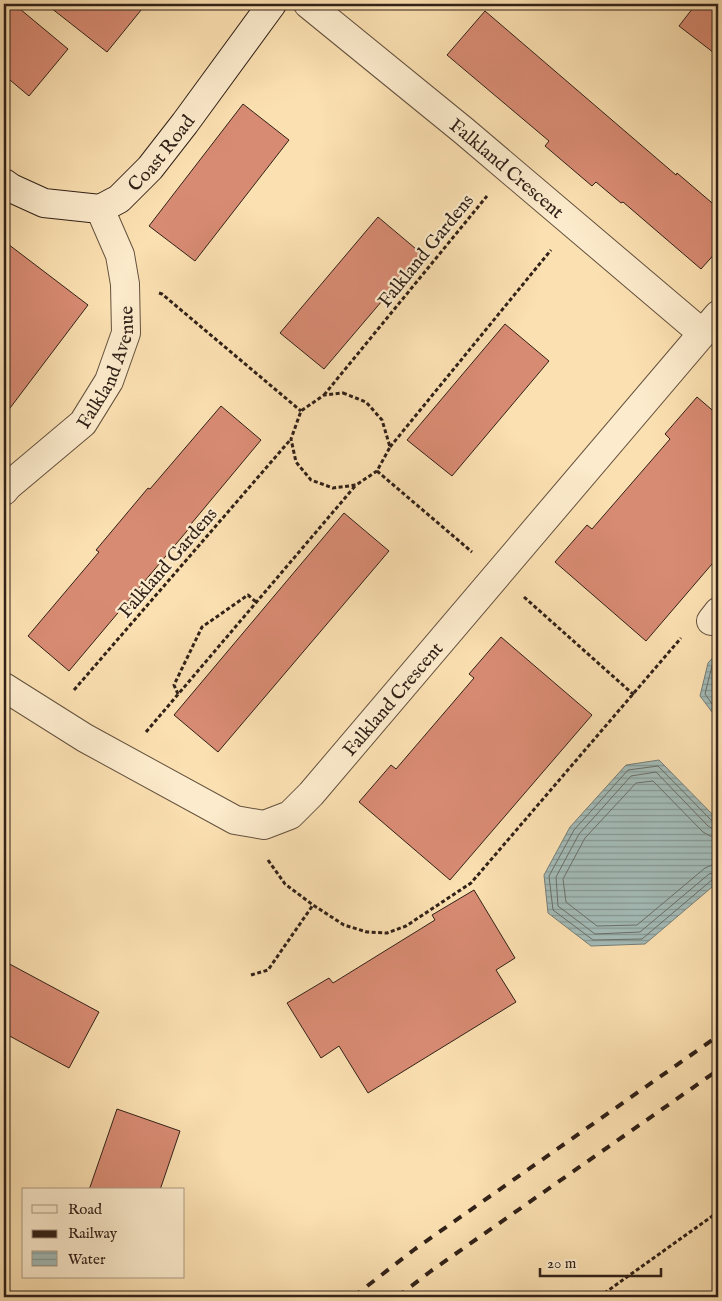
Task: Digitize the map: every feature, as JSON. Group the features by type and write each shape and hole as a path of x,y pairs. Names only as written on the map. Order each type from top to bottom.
{"street":[{"name":"Coast Road","path":"100,209 119,199 150,168 272,4"},
{"name":"Falkland Crescent","path":"264,825 290,815 311,794 710,324 573,222 308,4"},
{"path":"4,183 44,203 100,209"},
{"name":"Falkland Avenue","path":"4,491 83,423 109,381 126,334 125,284 120,255 100,209"},
{"path":"4,687 85,738 235,820 264,825"}],"path":[{"name":"Falkland Gardens","path":"324,395 509,169"},
{"path":"141,737 356,485 377,471 390,447 573,222"},
{"path":"125,284 162,294 301,411"},
{"path":"356,485 333,488 311,480 296,462 291,439 301,411 324,395 343,393 366,402 382,420 390,447"},
{"name":"Falkland Gardens","path":"71,695 291,439"},
{"path":"178,694 174,685 202,627 248,595 256,602"},
{"path":"264,825 267,860 285,884 313,904 344,925 367,932 387,932 406,926 471,883 691,627 714,616"},
{"path":"251,976 268,970 313,904"},
{"path":"599,1297 718,1212"}],"water":[{"path":"718,652 718,720 700,696 708,663"},
{"path":"659,760 718,820 718,882 645,944 591,946 548,913 544,875 570,827 626,765"}],"building":[{"path":"4,4 14,4 68,49 29,96 4,75"},
{"path":"46,4 146,4 107,52"},
{"path":"696,4 718,4 718,56 679,26"},
{"path":"485,11 676,175 677,173 718,208 718,250 701,269 623,202 621,203 596,182 592,186 545,146 549,141 447,55"},
{"path":"243,104 289,140 195,261 149,226"},
{"path":"378,217 422,254 324,369 280,333"},
{"path":"4,241 88,305 4,416"},
{"path":"505,324 549,361 452,476 407,440"},
{"path":"697,397 718,415 718,557 646,641 555,562 587,525 592,529 670,439 665,434"},
{"path":"221,406 261,440 69,671 28,636 99,552 96,550 148,488 150,489"},
{"path":"344,513 389,551 218,752 174,715"},
{"path":"501,637 592,715 450,880 359,802 391,765 396,769 474,678 469,674"},
{"path":"474,890 515,958 496,970 516,1002 368,1093 339,1046 321,1058 287,1003 329,978 333,983 435,920 432,915"},
{"path":"4,961 99,1012 69,1068 4,1033"},
{"path":"117,1109 180,1131 161,1188 90,1188"}],"railway":[{"path":"353,1297 415,1249 718,1036"},
{"path":"397,1297 431,1271 718,1070"}]}
